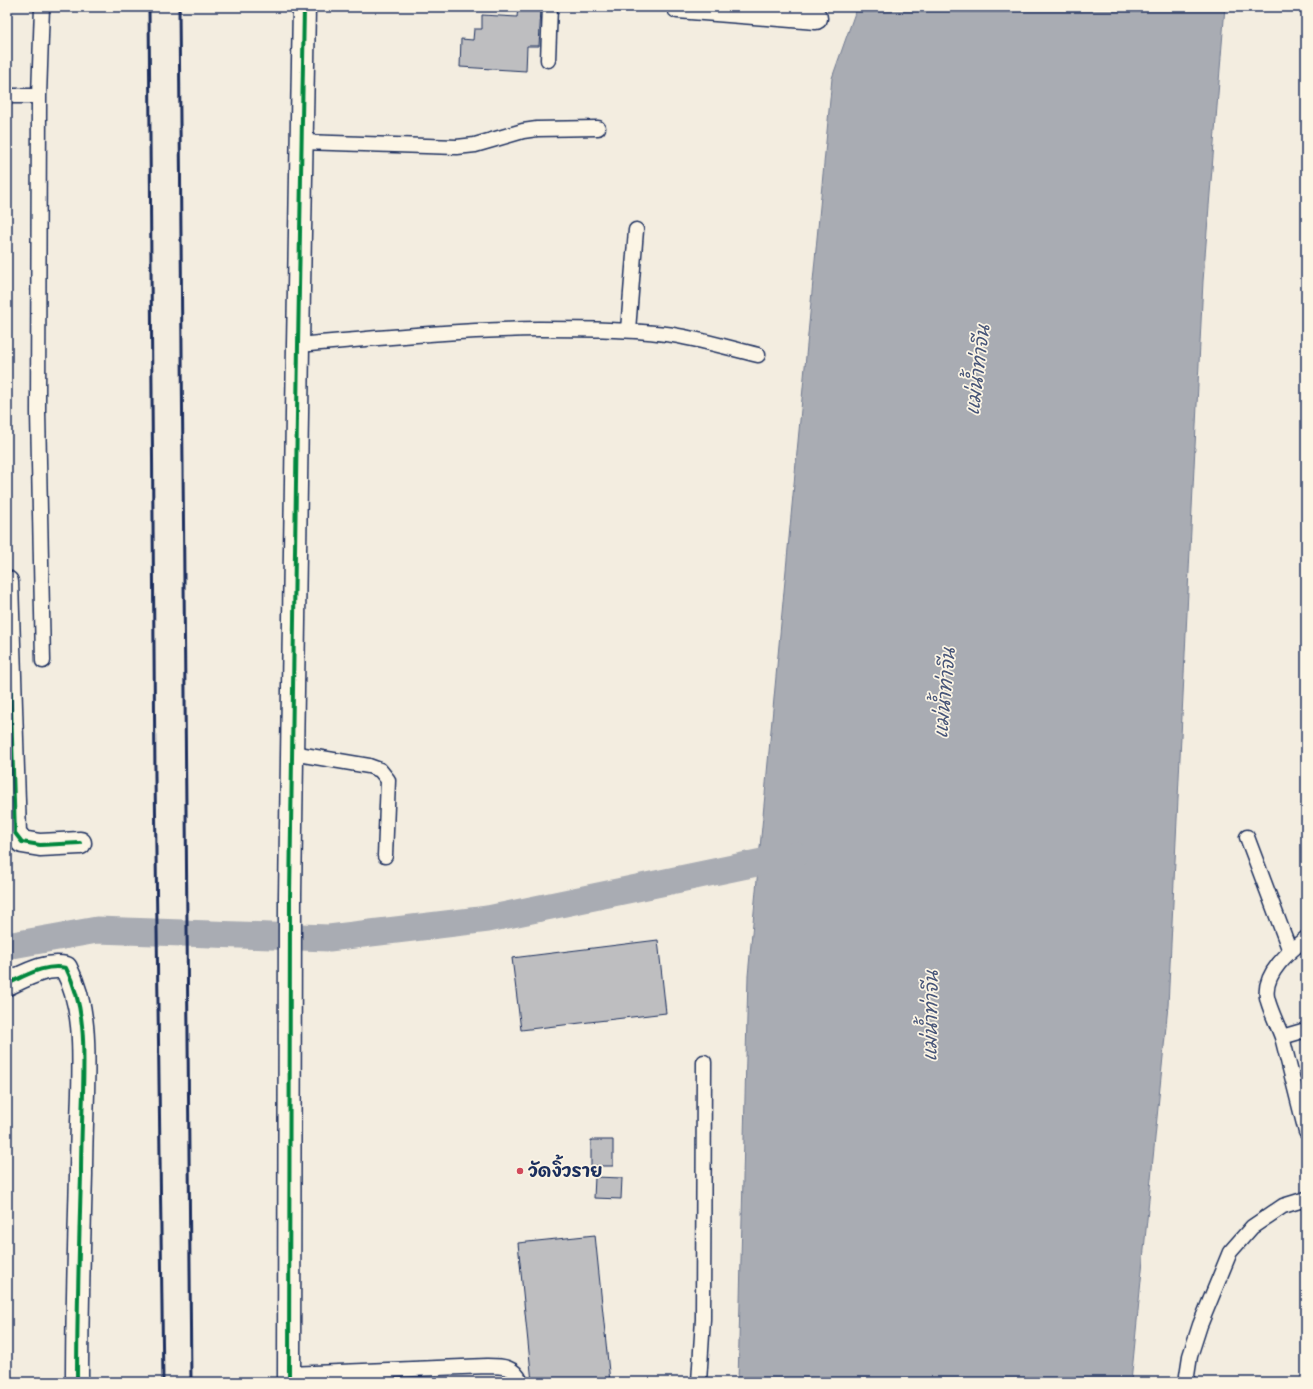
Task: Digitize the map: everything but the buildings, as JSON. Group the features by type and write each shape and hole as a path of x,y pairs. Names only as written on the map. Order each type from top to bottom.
{"street":[{"path":"289,1378 290,896 304,7"},
{"path":"678,7 816,18"},
{"path":"7,582 10,750 15,833 22,842 40,846 80,842"},
{"path":"7,984 48,967 59,966 66,968 73,982 81,1013 84,1066 77,1296 77,1382"}],"lane":[{"path":"42,7 39,96 38,412 43,661"},
{"path":"548,60 550,7"},
{"path":"7,96 39,96"},
{"path":"302,142 457,147 475,145 523,131 537,129 598,128"},
{"path":"628,330 636,230"},
{"path":"298,345 486,330 587,328 668,334 758,355"},
{"path":"292,753 369,766 380,770 388,780 385,856"},
{"path":"1247,836 1290,951"},
{"path":"1306,938 1290,951 1275,968 1268,982 1267,996 1282,1037 1306,1132"},
{"path":"1282,1037 1306,1030"},
{"path":"699,1382 703,1319 704,1062"},
{"path":"1186,1382 1190,1356 1200,1325 1230,1252 1252,1227 1283,1206 1306,1199"},
{"path":"289,1378 505,1366 517,1374 521,1382"}],"water":[{"name":"แม่น้ำท่าจีน","path":"857,7 1225,7 1203,281 1168,1006 1131,1382 738,1382 748,976 832,78"}],"waterway":[{"path":"7,946 97,930 329,938 488,919 795,855"}],"railway":[{"path":"149,7 155,777 163,1382"},
{"path":"179,7 191,1382"}],"cycle path":[{"path":"289,1382 290,896 304,7"},
{"path":"7,582 15,833 22,842 40,845 80,843"},
{"path":"7,984 43,969 51,967 66,968 73,983 80,1014 84,1061 78,1278 77,1382"}],"place":[{"name":"วัดงิ้วราย","path":"520,1171"}]}
